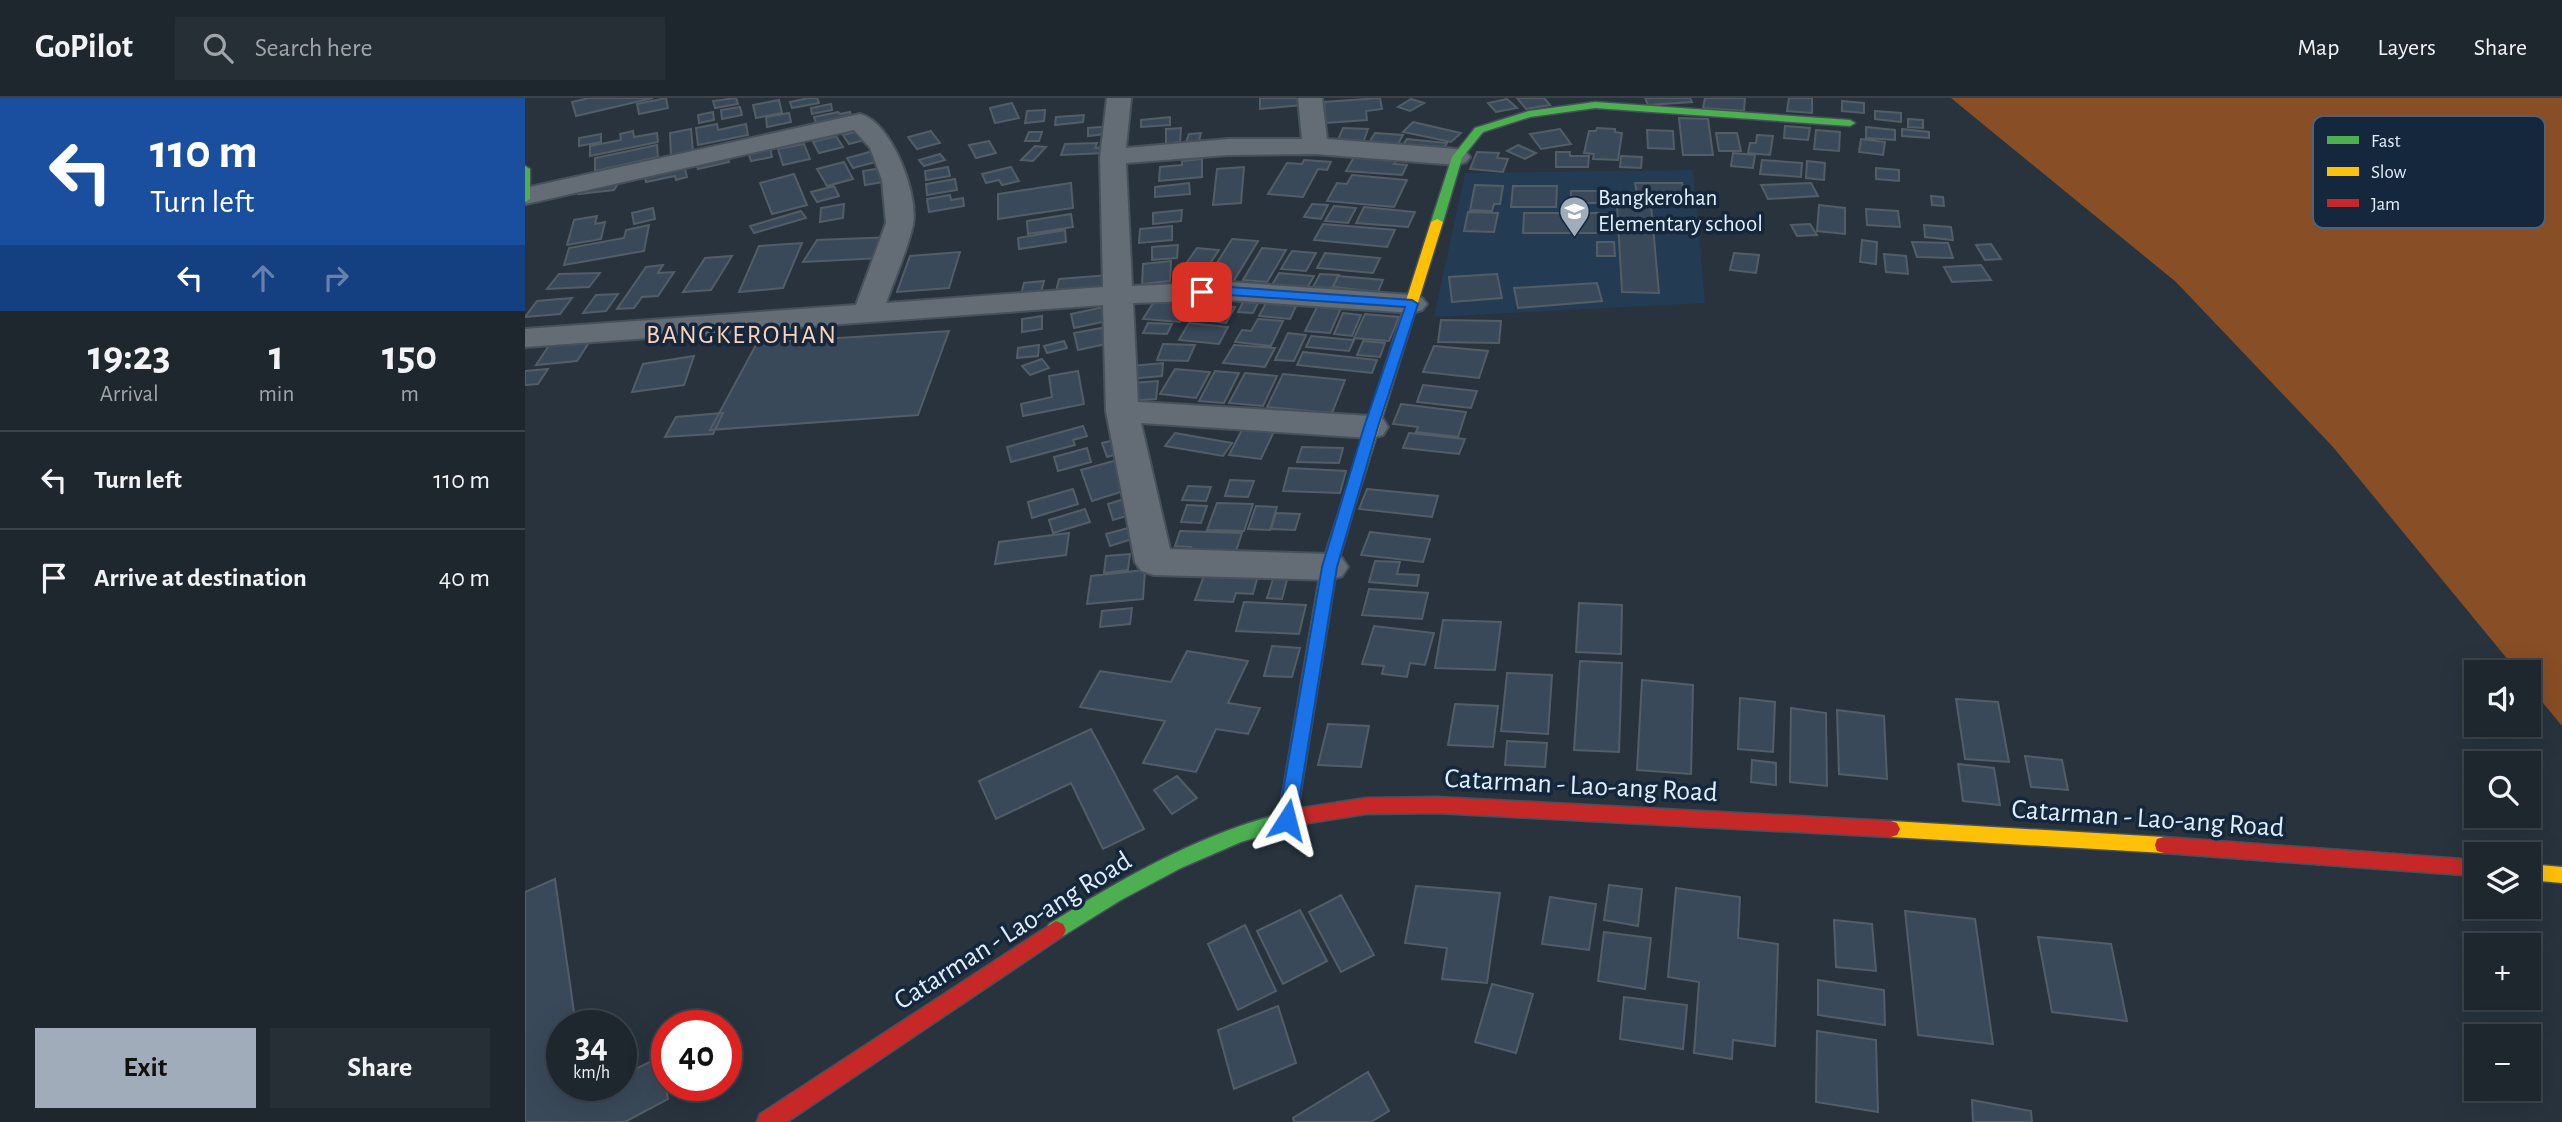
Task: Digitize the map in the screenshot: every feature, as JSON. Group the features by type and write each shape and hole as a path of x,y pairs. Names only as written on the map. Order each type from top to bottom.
{"street":[{"path":"842,98 882,146 895,180 900,223 868,312"},
{"path":"1119,98 1113,157 1122,411 1154,562 1329,567"},
{"path":"1310,98 1315,146"},
{"path":"1287,820 1329,567 1457,157 1479,130 1529,114 1595,106 1850,123"},
{"path":"525,169 526,198 860,121"},
{"path":"1113,157 1228,147 1315,146 1457,157"},
{"path":"525,338 1118,295 1229,291 1412,304"},
{"path":"1122,411 1371,427"},
{"name":"Catarman - Lao-ang Road","path":"768,1122 1116,893 1182,858 1233,837 1331,810 1434,804 2136,844 2464,867"},
{"path":"2541,873 2562,875"}],"shaded area":[{"path":"1951,98 2562,98 2562,726 2541,701 2541,660 2508,660 2333,447 2176,282"},
{"name":"Bangkerohan Elementary school","path":"1693,170 1705,303 1434,317 1465,173"}],"building":[{"path":"589,98 653,98 576,116 572,102"},
{"path":"666,98 668,108 639,114 637,104"},
{"path":"736,98 738,104 715,108 713,101"},
{"path":"817,98 819,103 792,108 790,102"},
{"path":"1260,98 1301,98 1302,105 1260,109"},
{"path":"1380,98 1382,109 1366,111 1367,120 1326,123 1324,102"},
{"path":"1517,98 1544,98 1550,105 1526,109"},
{"path":"1645,98 1690,98 1692,102 1648,105"},
{"path":"1705,98 1745,98 1744,111 1703,108"},
{"path":"1789,98 1812,98 1812,113 1787,111"},
{"path":"1411,99 1424,103 1410,111 1398,107"},
{"path":"1507,99 1517,108 1496,112 1488,103"},
{"path":"779,100 782,113 756,118 753,105"},
{"path":"1842,101 1864,103 1864,113 1842,111"},
{"path":"1012,103 1019,118 995,123 990,108"},
{"path":"831,104 832,110 812,114 811,108"},
{"path":"740,107 742,115 722,119 721,110"},
{"path":"1045,110 1044,121 1025,123 1027,111"},
{"path":"1875,111 1901,113 1901,122 1875,119"},
{"path":"713,112 714,120 699,123 698,115"},
{"path":"850,112 851,119 817,126 814,117"},
{"path":"789,113 791,122 767,127 766,117"},
{"path":"1084,115 1083,122 1055,125 1056,117"},
{"path":"1170,117 1170,125 1141,127 1141,120"},
{"path":"1679,118 1708,119 1713,155 1683,155"},
{"path":"1908,119 1923,120 1923,128 1908,127"},
{"path":"1413,122 1461,133 1451,142 1403,132"},
{"path":"717,124 718,130 746,124 748,135 698,145 696,128"},
{"path":"1113,126 1113,133 1088,136 1088,128"},
{"path":"1785,126 1810,128 1808,140 1784,138"},
{"path":"1866,127 1895,130 1895,140 1866,138"},
{"path":"1181,128 1180,142 1166,144 1166,129"},
{"path":"1343,128 1368,129 1363,143 1337,142"},
{"path":"1597,128 1615,129 1615,132 1622,133 1618,160 1593,159 1594,154 1584,153 1589,131 1596,131"},
{"path":"691,129 693,152 671,156 670,133"},
{"path":"867,129 872,138 849,144 843,135"},
{"path":"1560,129 1571,144 1541,149 1530,134"},
{"path":"1902,129 1929,132 1929,138 1902,136"},
{"path":"1647,130 1673,131 1674,149 1648,148"},
{"path":"1816,130 1840,132 1839,151 1814,149"},
{"path":"633,131 634,137 657,133 658,142 590,156 590,146 621,140 620,134"},
{"path":"931,131 940,143 917,149 908,137"},
{"path":"1029,132 1042,132 1039,141 1025,141"},
{"path":"1201,133 1198,144 1185,145 1189,134"},
{"path":"1375,133 1403,135 1397,146 1368,144"},
{"path":"1716,133 1737,133 1741,151 1719,151"},
{"path":"601,134 601,142 579,146 579,138"},
{"path":"1757,135 1773,136 1770,155 1748,153 1750,143 1756,143"},
{"path":"836,136 843,147 819,153 813,142"},
{"path":"1407,139 1447,143 1442,152 1401,147"},
{"path":"1861,139 1885,142 1883,155 1859,152"},
{"path":"989,141 996,153 976,158 969,145"},
{"path":"1097,143 1095,148 1107,147 1105,153 1061,155 1065,144"},
{"path":"804,144 810,159 783,165 778,149"},
{"path":"657,145 658,157 595,171 595,158"},
{"path":"1518,145 1536,153 1525,159 1507,151"},
{"path":"1035,146 1046,147 1033,161 1021,160"},
{"path":"770,148 772,157 751,161 748,152"},
{"path":"877,150 883,160 853,168 847,158"},
{"path":"1477,152 1499,153 1497,158 1508,159 1503,172 1470,169"},
{"path":"1556,152 1570,152 1570,156 1589,156 1588,167 1556,167"},
{"path":"1733,153 1755,155 1753,168 1731,166"},
{"path":"940,154 945,160 924,166 919,160"},
{"path":"727,155 729,162 698,169 696,162"},
{"path":"1621,156 1642,157 1641,168 1620,167"},
{"path":"1354,157 1397,160 1394,164 1407,165 1402,175 1346,171"},
{"path":"1202,159 1202,177 1159,181 1160,167 1182,165 1182,161"},
{"path":"1304,160 1331,162 1327,170 1318,169 1303,197 1268,194 1287,163 1302,164"},
{"path":"1762,160 1802,163 1801,177 1760,174"},
{"path":"1807,161 1825,163 1824,180 1806,178"},
{"path":"844,162 853,179 827,186 817,169"},
{"path":"684,164 687,177 676,180 675,176 646,182 644,173"},
{"path":"888,167 890,181 865,185 863,171"},
{"path":"948,167 950,176 926,180 925,171"},
{"path":"1011,167 1019,181 1002,185 999,180 986,183 982,174"},
{"path":"1244,167 1241,203 1213,205 1217,169"},
{"path":"1876,168 1899,170 1899,181 1876,179"},
{"path":"794,174 807,205 772,214 760,183"},
{"path":"1352,175 1407,180 1394,207 1327,201 1337,183 1347,184"},
{"path":"955,179 957,190 927,195 926,184"},
{"path":"619,182 614,190 579,194 584,186"},
{"path":"1071,183 1073,208 998,219 998,194"},
{"path":"1189,183 1190,194 1155,197 1155,187"},
{"path":"1635,183 1682,183 1686,200 1638,200"},
{"path":"1811,183 1818,196 1768,199 1761,185"},
{"path":"1475,185 1503,186 1500,204 1494,204 1492,211 1470,210"},
{"path":"834,186 839,196 817,202 811,192"},
{"path":"1513,186 1557,186 1556,207 1511,207"},
{"path":"1571,191 1601,191 1602,203 1571,203"},
{"path":"950,195 951,200 963,198 964,206 929,212 927,199"},
{"path":"1931,196 1943,197 1944,206 1932,205"},
{"path":"844,204 843,218 820,222 821,208"},
{"path":"1312,204 1328,205 1321,219 1304,217"},
{"path":"1617,205 1651,205 1659,293 1622,292"},
{"path":"1819,205 1845,208 1845,234 1817,231"},
{"path":"1334,206 1356,208 1348,223 1325,221"},
{"path":"1364,207 1415,212 1408,227 1356,223"},
{"path":"653,208 655,219 634,224 632,213"},
{"path":"1866,209 1898,211 1900,227 1867,225"},
{"path":"1182,210 1181,221 1153,224 1153,213"},
{"path":"801,211 806,218 754,233 750,226"},
{"path":"1468,212 1498,213 1494,232 1464,231"},
{"path":"1524,213 1611,213 1612,233 1523,233"},
{"path":"1071,214 1073,227 1028,234 1027,221"},
{"path":"597,216 595,224 605,222 601,239 567,245 574,220"},
{"path":"1323,224 1395,230 1387,247 1314,240"},
{"path":"1810,224 1817,235 1797,236 1791,225"},
{"path":"649,225 644,251 564,265 569,248 624,238 626,230"},
{"path":"1924,225 1951,227 1953,240 1925,237"},
{"path":"1172,226 1172,240 1139,243 1140,229"},
{"path":"1065,230 1066,242 1019,249 1018,238"},
{"path":"894,237 882,258 803,262 817,240"},
{"path":"1232,239 1258,241 1232,284 1205,282"},
{"path":"1862,240 1877,242 1876,264 1860,262"},
{"path":"1597,242 1614,242 1615,256 1597,256"},
{"path":"1912,242 1948,243 1953,258 1917,257"},
{"path":"802,243 783,288 739,292 759,246"},
{"path":"1991,244 2001,259 1985,260 1976,245"},
{"path":"1178,245 1177,258 1152,260 1152,247"},
{"path":"1197,248 1219,250 1199,280 1176,278"},
{"path":"1262,248 1286,250 1267,282 1243,280"},
{"path":"1292,251 1316,253 1306,271 1281,269"},
{"path":"960,252 949,288 897,292 910,256"},
{"path":"1325,253 1380,258 1373,273 1317,268"},
{"path":"1734,253 1759,255 1756,273 1730,270"},
{"path":"1884,254 1906,256 1908,274 1886,272"},
{"path":"732,256 711,290 683,292 705,258"},
{"path":"1171,261 1170,281 1142,284 1143,264"},
{"path":"663,265 658,273 674,272 658,296 642,297 634,308 617,309 646,267"},
{"path":"1981,265 1991,280 1952,282 1944,267"},
{"path":"600,273 589,287 547,289 559,274"},
{"path":"1279,273 1314,276 1307,288 1272,285"},
{"path":"1320,274 1339,275 1332,288 1313,287"},
{"path":"1497,274 1502,298 1452,302 1449,277"},
{"path":"1109,275 1106,288 1056,292 1059,279"},
{"path":"1338,276 1383,280 1378,292 1333,287"},
{"path":"1044,281 1041,292 1021,294 1024,283"},
{"path":"1597,283 1602,301 1518,308 1514,288"},
{"path":"618,294 606,311 583,313 596,295"},
{"path":"572,298 560,314 525,317 537,301"},
{"path":"1155,300 1191,303 1180,322 1143,319"},
{"path":"1243,302 1258,303 1253,313 1238,312"},
{"path":"1266,303 1296,306 1290,319 1259,316"},
{"path":"1209,304 1235,307 1226,323 1200,320"},
{"path":"1318,305 1342,306 1330,333 1305,331"},
{"path":"1104,307 1107,321 1074,328 1071,314"},
{"path":"1343,313 1361,315 1352,336 1334,334"},
{"path":"1365,314 1399,317 1389,341 1354,338"},
{"path":"1042,316 1042,329 1022,332 1022,319"},
{"path":"1258,319 1283,321 1271,346 1235,342 1242,330 1251,331"},
{"path":"1441,320 1501,321 1499,343 1438,342"},
{"path":"1148,323 1172,324 1167,334 1143,333"},
{"path":"1189,323 1228,327 1219,344 1179,340"},
{"path":"1102,328 1106,344 1078,350 1074,333"},
{"path":"949,331 918,415 710,430 757,343"},
{"path":"1288,333 1306,335 1294,361 1275,360"},
{"path":"594,335 577,361 536,365 554,338"},
{"path":"1311,336 1354,340 1349,351 1306,347"},
{"path":"1064,341 1067,348 1047,353 1044,346"},
{"path":"1363,341 1385,343 1380,357 1357,355"},
{"path":"1163,344 1195,345 1188,361 1157,360"},
{"path":"1039,345 1038,356 1017,358 1018,348"},
{"path":"1234,345 1275,348 1265,367 1223,363"},
{"path":"1434,346 1488,351 1479,378 1423,372"},
{"path":"1303,352 1377,360 1372,373 1297,365"},
{"path":"694,356 684,385 632,392 643,364"},
{"path":"1042,359 1049,368 1030,375 1022,366"},
{"path":"1163,363 1162,376 1129,379 1131,366"},
{"path":"548,369 538,384 525,385 525,371"},
{"path":"1175,369 1210,372 1196,398 1160,394"},
{"path":"1078,371 1084,404 1023,416 1021,404 1052,397 1049,376"},
{"path":"1215,371 1239,373 1224,403 1199,401"},
{"path":"1245,373 1277,376 1263,406 1229,403"},
{"path":"1283,374 1345,380 1332,413 1267,407"},
{"path":"1158,381 1156,399 1128,401 1131,383"},
{"path":"1423,385 1477,391 1471,408 1417,402"},
{"path":"1401,404 1466,412 1458,437 1416,432 1418,427 1393,424"},
{"path":"723,413 713,434 665,437 676,417"},
{"path":"1245,424 1276,427 1261,459 1229,455"},
{"path":"1083,426 1087,436 1073,440 1075,445 1011,462 1007,447"},
{"path":"1175,433 1232,443 1223,456 1165,446"},
{"path":"1409,433 1465,439 1459,454 1403,448"},
{"path":"1123,438 1128,451 1107,457 1102,443"},
{"path":"1302,447 1343,448 1339,463 1297,462"},
{"path":"1087,448 1091,462 1058,471 1054,457"},
{"path":"1128,457 1127,490 1092,501 1081,470"},
{"path":"1289,468 1346,471 1340,493 1283,491"},
{"path":"1230,480 1254,481 1248,497 1225,496"},
{"path":"1188,486 1211,487 1206,501 1182,500"},
{"path":"1073,489 1078,504 1032,518 1028,502"},
{"path":"1367,489 1438,496 1432,517 1359,509"},
{"path":"1134,496 1140,512 1113,520 1108,504"},
{"path":"1217,503 1253,504 1244,531 1207,530"},
{"path":"1187,505 1207,506 1201,523 1181,522"},
{"path":"1256,506 1277,507 1270,530 1248,529"},
{"path":"1085,509 1090,522 1053,533 1049,520"},
{"path":"1276,513 1300,514 1295,530 1271,529"},
{"path":"1128,528 1132,539 1110,546 1106,534"},
{"path":"1180,531 1242,533 1234,557 1188,556 1191,547 1175,546"},
{"path":"1370,532 1430,539 1423,562 1361,555"},
{"path":"1069,533 1066,555 995,564 999,542"},
{"path":"1130,554 1128,570 1104,573 1106,556"},
{"path":"1375,561 1400,562 1397,574 1419,575 1417,586 1369,582"},
{"path":"1145,570 1143,599 1087,604 1091,576"},
{"path":"1205,573 1258,575 1253,594 1236,593 1233,602 1195,600"},
{"path":"1274,576 1288,576 1282,599 1267,598"},
{"path":"1369,589 1428,593 1422,619 1362,615"},
{"path":"1244,602 1306,605 1299,634 1236,631"},
{"path":"1579,603 1622,605 1621,654 1576,652"},
{"path":"1132,608 1130,624 1100,627 1102,611"},
{"path":"1443,620 1501,622 1495,670 1435,668"},
{"path":"1374,626 1434,633 1425,665 1410,663 1407,677 1382,674 1384,666 1362,664"},
{"path":"1272,646 1300,648 1292,677 1264,676"},
{"path":"1187,651 1248,661 1228,703 1260,708 1248,734 1216,729 1196,772 1143,763 1165,721 1080,707 1100,671 1171,682"},
{"path":"1580,661 1622,663 1619,752 1574,750"},
{"path":"1507,673 1552,675 1548,734 1501,731"},
{"path":"1642,680 1693,685 1691,774 1637,770"},
{"path":"1740,698 1775,702 1773,752 1738,749"},
{"path":"1956,699 1998,702 2009,762 1965,759"},
{"path":"1455,704 1498,706 1493,747 1448,745"},
{"path":"1791,708 1826,713 1827,786 1790,782"},
{"path":"1837,710 1884,716 1887,779 1839,774"},
{"path":"1328,724 1369,726 1361,767 1318,765"},
{"path":"1091,729 1144,829 1103,849 1071,783 996,819 979,781"},
{"path":"1507,741 1547,743 1545,767 1505,765"},
{"path":"2025,756 2062,760 2068,790 2031,787"},
{"path":"1752,760 1776,763 1776,785 1751,782"},
{"path":"1958,764 1994,768 2000,805 1963,801"},
{"path":"1177,776 1197,798 1172,814 1154,790"},
{"path":"555,879 574,1010 546,1010 546,1101 637,1101 637,1068 651,1061 651,1101 664,1101 625,1122 525,1122 525,892"},
{"path":"1609,885 1642,889 1638,926 1604,920"},
{"path":"1416,886 1500,893 1487,983 1442,979 1447,948 1405,943"},
{"path":"1676,888 1740,897 1738,938 1778,944 1775,1046 1733,1040 1732,1059 1694,1053 1699,982 1668,977"},
{"path":"1341,895 1374,955 1341,972 1309,912"},
{"path":"1550,897 1596,904 1589,950 1542,944"},
{"path":"1300,910 1327,961 1283,984 1257,931"},
{"path":"1905,911 1975,919 1993,1044 1918,1035"},
{"path":"1834,920 1872,924 1876,971 1836,967"},
{"path":"1245,925 1276,991 1238,1010 1208,944"},
{"path":"1604,932 1651,938 1645,989 1598,981"},
{"path":"2038,937 2111,944 2127,1021 2052,1012"},
{"path":"1818,980 1884,990 1885,1025 1818,1015"},
{"path":"1492,984 1533,994 1516,1053 1475,1042"},
{"path":"1624,997 1687,1005 1683,1049 1620,1039"},
{"path":"1278,1006 1296,1063 1234,1089 1218,1030"},
{"path":"1817,1031 1876,1040 1878,1112 1816,1102"},
{"path":"1368,1072 1389,1111 1371,1122 1294,1122 1293,1118"},
{"path":"1972,1100 2031,1111 2032,1122 1973,1122"}],"traffic: fast":[{"path":"1437,222 1457,157 1479,130 1529,114 1595,105 1850,123"},
{"path":"525,169 525,199"},
{"path":"1287,820 1329,567 1349,502"},
{"path":"1056,930 1114,894 1175,862 1237,835 1302,816"}],"traffic: slow":[{"path":"1349,502 1437,222"},
{"path":"1891,829 2164,845"},
{"path":"2541,873 2562,875"}],"traffic: jam":[{"path":"1302,816 1366,806 1437,805 1891,829"},
{"path":"2164,845 2464,867"},
{"path":"768,1122 1056,930"}],"place":[{"name":"Bangkerohan Elementary school","path":"1575,238"}],"district":[{"name":"BANGKEROHAN","path":"742,335"}],"route":[{"path":"1202,292 1229,291 1412,304 1329,567 1287,820"}]}
